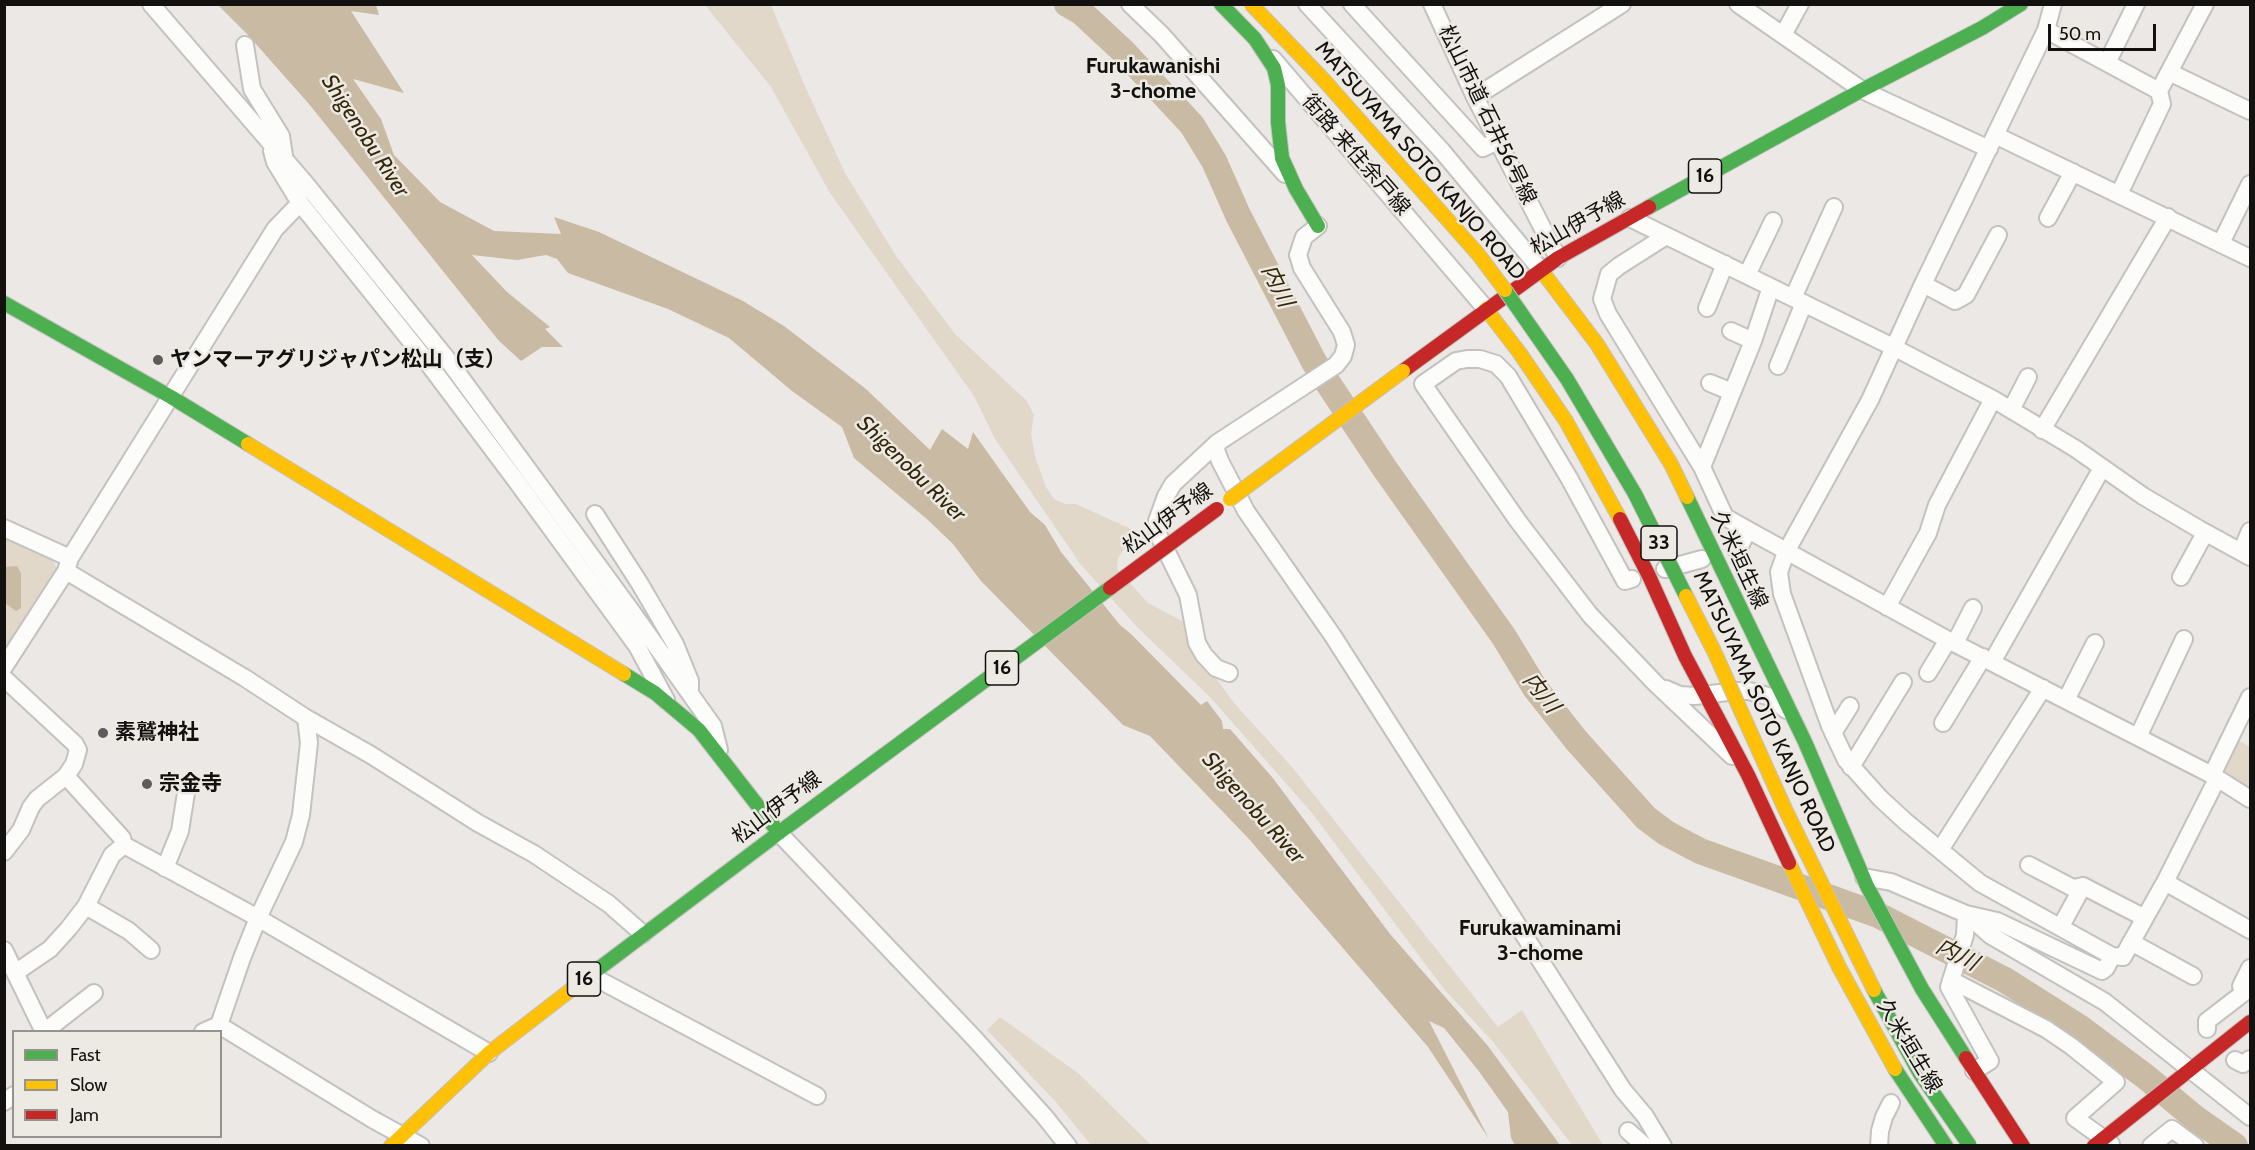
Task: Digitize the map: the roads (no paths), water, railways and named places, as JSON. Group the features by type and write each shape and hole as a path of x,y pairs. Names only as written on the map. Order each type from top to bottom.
{"main road":[{"name":"街路 来住余戸線","path":"1221,4 1255,39"},
{"name":"MATSUYAMA SOTO KANJO ROAD","path":"1251,4 1322,78 1470,245 1515,303 1567,379 1635,494 1704,630 1785,809 1878,998 1919,1072 1970,1146"},
{"name":"松山伊予線","path":"397,1140 489,1053 643,934 1558,258 1862,90 1982,28 2021,4"},
{"path":"1255,39 1274,68 1278,85 1278,122 1282,158 1296,189 1318,226"},
{"name":"久米垣生線","path":"1541,270 1597,344 1671,464 1791,713 1866,881 1922,989 2023,1146"},
{"path":"4,303 171,397 668,703 699,730 784,829"},
{"path":"1486,309 1519,352 1566,421 1649,576 1685,656 1748,776"},
{"name":"久米垣生線","path":"1748,776 1839,967 1901,1079 1946,1146"},
{"path":"2106,1140 2250,1022"}],"street":[{"path":"151,4 284,157 448,360 713,726 720,757"},
{"path":"1130,4 1162,35 1268,153 1296,189"},
{"path":"1307,4 1442,151 1541,270"},
{"path":"1352,4 1484,148 1498,141"},
{"name":"松山市道 石井56号線","path":"1432,4 1475,97 1558,258"},
{"path":"1475,97 1622,4"},
{"path":"1738,4 1862,90 2073,172 2168,216 2250,258"},
{"path":"1783,35 1800,4"},
{"path":"2053,4 2046,30 1893,347 1870,400 1786,552 1779,572 1782,594 1833,734 1851,768 1906,822 1980,883 2061,926 2110,961"},
{"path":"2107,63 2136,4"},
{"path":"2119,194 2162,104 2159,91 2205,4"},
{"path":"2046,30 2159,91"},
{"name":"街路 来住余戸線","path":"1255,39 1486,309"},
{"path":"246,45 252,89 281,136 284,157"},
{"path":"2169,72 2250,111"},
{"path":"268,139 275,162 300,203 421,354 524,492 637,646 668,703"},
{"path":"2048,218 2073,172"},
{"path":"2221,243 2250,184"},
{"path":"4,667 275,229 300,203"},
{"path":"1778,366 1799,300 1834,207"},
{"path":"2042,430 2168,216"},
{"path":"1630,218 1799,300 1993,399 2076,449 2205,533 2246,555 2250,531"},
{"path":"1747,275 1773,221"},
{"path":"1229,673 1216,668 1197,643 1188,595 1158,534 1158,521 1166,496 1173,484 1217,443 1336,365 1343,356 1346,345 1342,332 1302,268 1298,255 1304,237 1318,226"},
{"path":"1666,236 1609,274 1602,299 1608,314 1702,467 1725,517 1951,641 2215,777 2250,799"},
{"path":"1923,284 1955,301 1966,295 1998,236"},
{"path":"1707,308 1725,264"},
{"path":"1702,467 1772,287"},
{"path":"1731,331 1752,341"},
{"path":"1632,579 1625,581 1569,478 1508,376 1496,364 1480,359 1456,361 1423,384 1518,521 1590,615 1655,683 1724,746 1748,776"},
{"path":"2011,410 2028,377"},
{"path":"1710,383 1732,392"},
{"path":"1887,607 1928,533 1937,505 1993,399"},
{"path":"1217,443 1216,450 1220,461 1246,511 1333,636 1623,1090 1645,1116 1663,1146"},
{"path":"1943,723 1987,660 2102,468"},
{"path":"595,514 675,644 690,681 690,694"},
{"path":"4,528 68,564 306,718 322,725 478,823 534,854 609,904 643,934"},
{"path":"1736,549 1748,530"},
{"path":"2181,577 2205,533"},
{"path":"1659,571 1702,559"},
{"path":"1928,673 1973,608"},
{"path":"2138,737 2184,639"},
{"path":"2066,700 2095,643"},
{"path":"4,678 75,744 78,750 77,757 66,776 54,783 31,807 21,830 4,852"},
{"path":"1851,768 1903,682"},
{"path":"1655,683 1680,695 1749,691 1771,697 1791,713"},
{"path":"1940,850 2043,688"},
{"path":"1866,881 1891,882 1966,914 1997,921 2102,971 2110,961 2123,957 2165,882 2250,697"},
{"path":"1833,734 1850,706"},
{"path":"208,1030 219,1025 258,918 294,842 301,815 309,743 306,718"},
{"path":"66,776 122,838 124,845 258,918 489,1053"},
{"path":"165,868 180,831 186,793"},
{"path":"784,829 1045,1117 1068,1146"},
{"path":"15,973 50,949 86,906 112,855 124,845"},
{"path":"2029,865 2073,888 2083,886 2145,918"},
{"path":"2165,882 2250,930"},
{"path":"2061,926 2083,886"},
{"path":"86,906 129,931 152,950"},
{"path":"1966,914 1965,935 1949,987 1990,1061 1974,1071"},
{"path":"1966,914 1990,935 2105,1002 2188,1071 2250,1117"},
{"path":"2131,942 2193,976"},
{"path":"4,951 43,1030"},
{"path":"2207,1029 2207,1021 2246,987 2250,968"},
{"path":"590,975 817,1096"},
{"path":"1952,977 2046,1029 2116,1082 2075,1118 2106,1140"},
{"path":"47,1030 94,993"},
{"path":"219,1025 397,1140 421,1146"},
{"path":"2223,1096 2250,1107"},
{"path":"1879,1146 1880,1131 1891,1102"},
{"path":"2151,1146 2172,1129 2195,1146"},
{"path":"1628,1131 1645,1146"}],"water":[{"name":"Shigenobu River","path":"218,5 376,5 379,15 351,11 404,93 353,79 381,119 394,155 440,202 494,231 561,234 554,217 599,232 743,301 784,326 866,389 930,450 942,429 968,449 973,432 1030,512 1045,525 1061,552 1120,625 1201,705 1207,701 1222,721 1223,729 1230,729 1272,777 1390,934 1488,1046 1560,1145 1515,1145 1511,1138 1508,1112 1444,1028 1429,1021 1489,1139 1428,1047 1249,839 1150,736 1123,725 981,581 953,544 854,458 842,427 792,391 729,338 668,309 568,273 557,259 546,255 517,260 472,255 507,292 550,327 545,329 563,347 542,347 521,361 499,341 309,104"},
{"path":"17,566 21,573 21,608 16,611 5,603 4,567"}],"waterway":[{"name":"内川","path":"1067,4 1081,12 1124,52 1192,125 1214,161 1238,215 1314,362 1385,469 1504,637 1535,688 1576,740 1646,818 1666,833 1700,851 1878,915 2005,980 2079,1027 2146,1077 2195,1118 2235,1146"}],"place":[{"name":"ヤンマーアグリジャパン松山（支）","path":"158,360"},
{"name":"素鷲神社","path":"103,733"},
{"name":"宗金寺","path":"147,784"}],"district":[{"name":"Furukawanishi 3-chome","path":"1153,80"},
{"name":"Furukawaminami 3-chome","path":"1540,942"}]}
